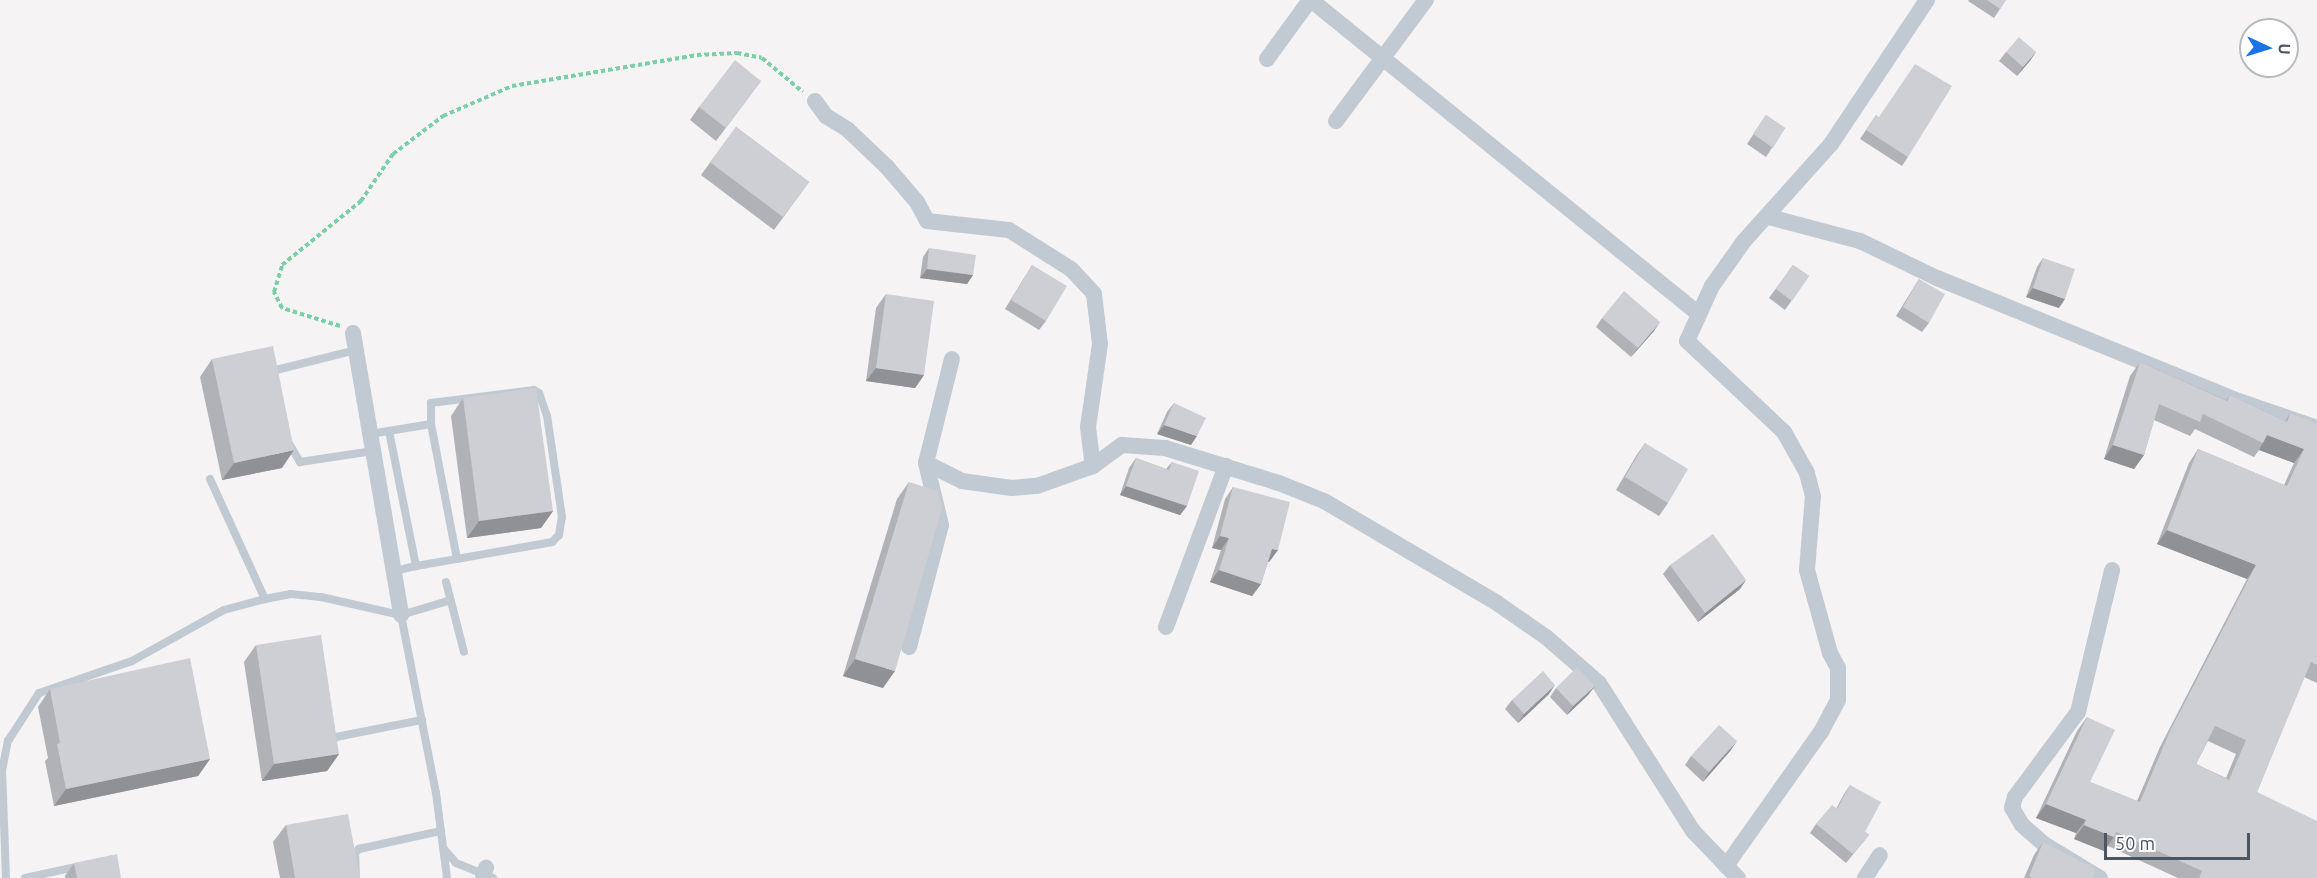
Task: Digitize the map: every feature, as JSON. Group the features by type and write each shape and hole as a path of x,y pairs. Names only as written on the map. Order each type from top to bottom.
{"street":[{"path":"1267,59 1310,0 1697,313"},
{"path":"1336,121 1426,0"},
{"path":"926,463 962,481 1012,488 1037,486 1093,466 1122,445 1144,444 1226,466 1324,501 1497,603 1546,637 1599,683 1693,831 1729,873 1821,732 1838,700 1838,668 1830,653 1807,570 1813,496 1807,473 1784,432 1693,350 1687,341 1697,313 1744,242 1769,217 1831,144 1927,0"},
{"path":"815,101 826,116 848,130 887,167 917,202 927,221 1009,230 1071,270 1094,294 1100,344 1088,427 1093,466"},
{"path":"1769,217 1860,241 1937,278 2239,401 2317,428"},
{"path":"354,342 401,615"},
{"path":"909,647 941,525 926,463 952,359"},
{"path":"1166,627 1226,466"},
{"path":"2100,878 2044,844 2022,825 2012,808 2015,797 2078,712 2112,570"},
{"path":"1865,878 1880,855"}],"lane":[{"path":"276,387 276,370 354,342"},
{"path":"394,571 552,542 559,535 562,517 547,416 539,393 524,389 438,400 429,409 457,559"},
{"path":"370,434 431,424"},
{"path":"286,431 292,453 300,462 373,451"},
{"path":"389,431 416,566"},
{"path":"210,479 265,599"},
{"path":"446,582 464,652"},
{"path":"6,878 2,771 9,741 39,693 132,661 224,610 265,599 291,594 321,597 401,615 451,600"},
{"path":"401,615 422,720 447,878"},
{"path":"331,738 422,720"},
{"path":"356,878 355,853 359,849 441,831"},
{"path":"443,848 456,863 487,874"},
{"path":"25,878 92,864"}],"path":[{"path":"354,342 345,327 282,308 274,292 275,280 282,265 361,201 393,154 443,116 512,86 698,55 737,53 762,58 815,101"}],"building":[{"path":"1987,0 2006,0 2000,9"},
{"path":"2019,37 2036,52 2023,67 2006,52"},
{"path":"735,60 761,81 726,128 699,107"},
{"path":"1915,64 1952,86 1908,157 1866,130 1876,115 1879,117"},
{"path":"1766,115 1785,128 1773,148 1753,134"},
{"path":"736,127 809,182 783,217 710,162"},
{"path":"929,248 976,255 973,275 927,269"},
{"path":"2043,258 2075,269 2065,299 2033,288"},
{"path":"1032,265 1067,286 1046,321 1011,300"},
{"path":"1793,265 1809,276 1792,301 1776,289"},
{"path":"1919,279 1945,294 1929,323 1903,307"},
{"path":"1624,291 1660,322 1638,348 1602,318"},
{"path":"886,294 934,301 924,375 876,368"},
{"path":"273,346 294,450 234,463 212,359"},
{"path":"2140,362 2227,401 2230,395 2287,422 2290,413 2317,423 2317,665 2311,662 2257,792 2317,821 2317,878 2199,878 2202,871 2116,832 2114,837 2084,825 2086,820 2046,804 2087,717 2115,730 2090,782 2140,802 2169,733 2256,565 2167,530 2198,449 2287,486 2304,449 2267,435 2263,443 2203,414 2200,422 2159,404 2144,455 2113,445","holes":["2215,726 2246,740 2229,780 2196,764"]},
{"path":"536,388 553,511 479,521 463,398"},
{"path":"1174,403 1206,418 1197,436 1164,425"},
{"path":"1645,443 1688,469 1668,503 1625,477"},
{"path":"1136,458 1169,470 1172,462 1199,471 1187,506 1126,486"},
{"path":"909,482 938,491 942,508 895,671 855,659"},
{"path":"1233,487 1290,502 1278,550 1272,549 1261,584 1219,570 1229,538 1220,536"},
{"path":"1713,534 1746,580 1705,613 1670,565"},
{"path":"321,635 339,754 274,764 256,645"},
{"path":"190,658 210,759 66,789 50,689"},
{"path":"1577,667 1595,686 1573,706 1556,688"},
{"path":"1543,671 1555,685 1524,714 1512,700"},
{"path":"1719,725 1737,741 1709,772 1691,756"},
{"path":"1850,785 1881,802 1865,832 1869,835 1853,854 1816,824 1832,805 1837,809"},
{"path":"348,814 360,878 295,878 286,825"},
{"path":"2043,842 2096,869 2092,878 2032,878 2029,876"},
{"path":"117,854 121,878 77,878 74,863"}]}
